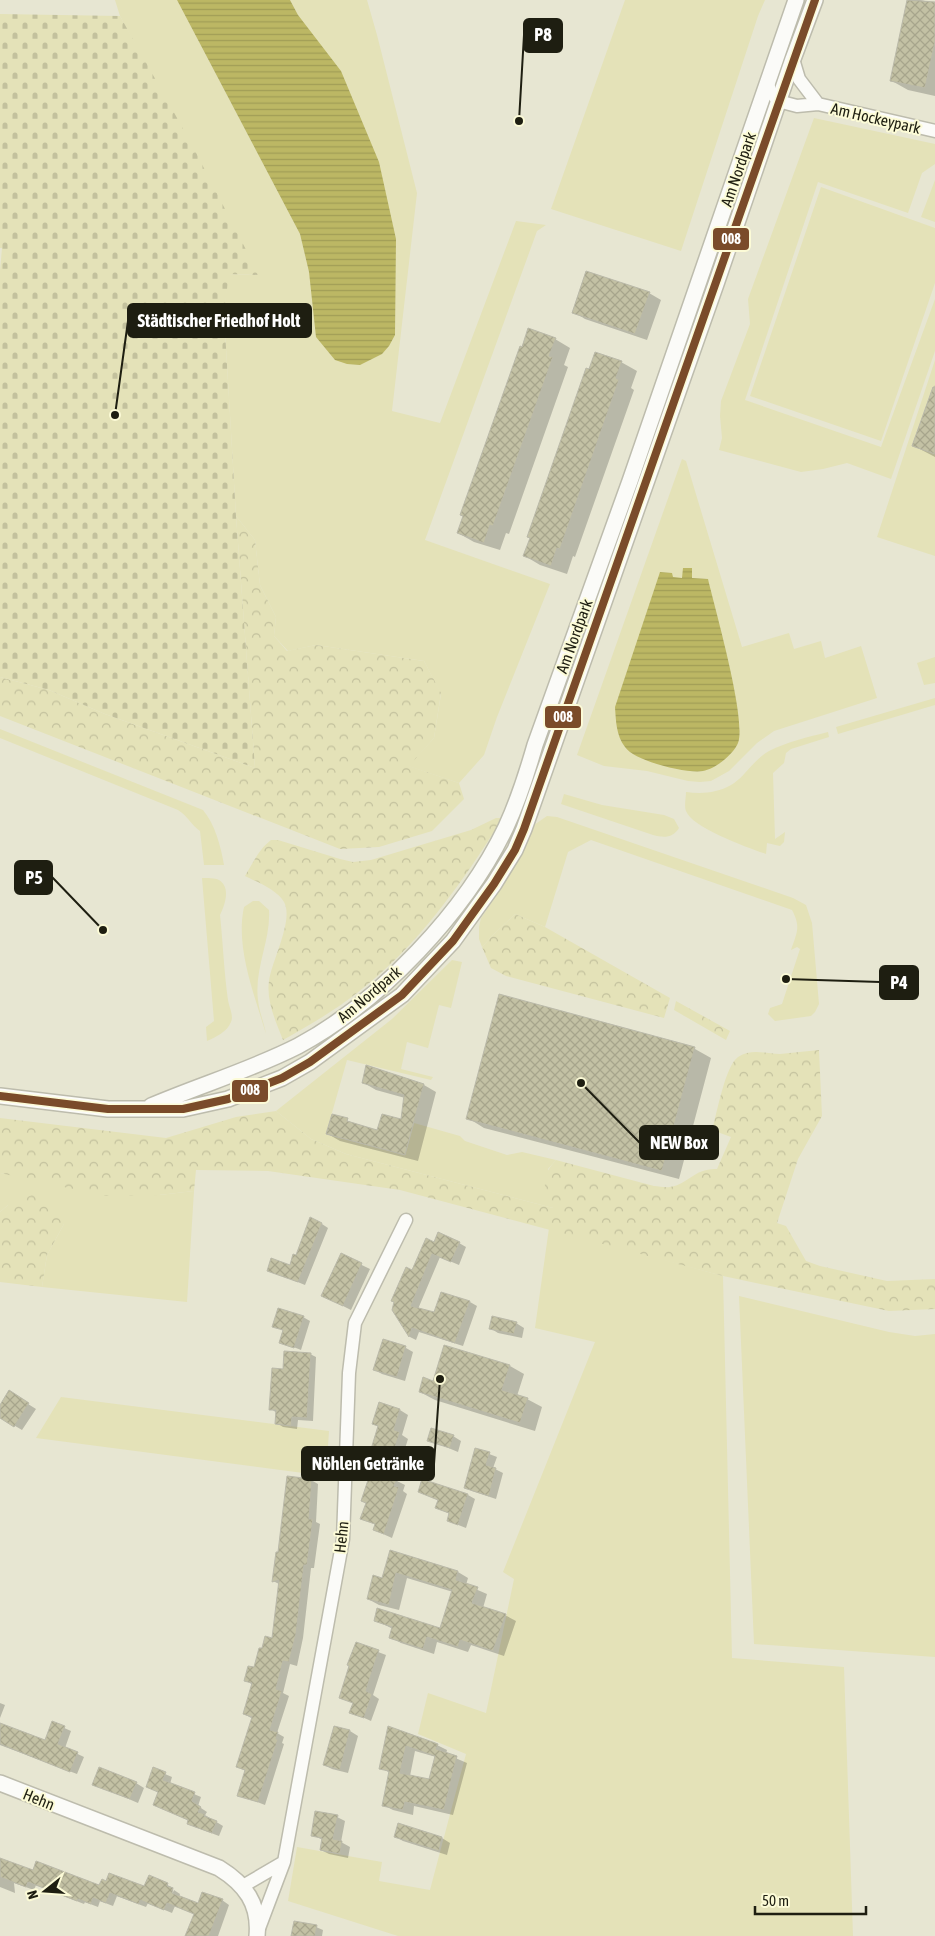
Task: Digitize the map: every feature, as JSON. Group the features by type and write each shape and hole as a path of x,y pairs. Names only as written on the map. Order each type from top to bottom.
{"street":[{"name":"Am Nordpark","path":"145,1109 285,1052 344,1018 388,982 440,927 477,878 506,827 525,779 535,745 630,481 796,0"},
{"name":"Am Nordpark","path":"0,1096 108,1109 183,1109 228,1099 282,1078 310,1062 402,994 453,941 494,884 514,850 524,828 815,0"},
{"name":"Am Hockeypark","path":"793,59 799,79 818,104"},
{"path":"768,83 778,101"},
{"name":"Am Hockeypark","path":"778,101 797,106 818,104 935,131"},
{"name":"Hehn","path":"258,1933 284,1862 343,1539 349,1374 355,1323 406,1220"},
{"name":"Hehn","path":"0,1783 219,1868 243,1886 255,1908 258,1933"},
{"path":"243,1886 284,1862"}],"green space":[{"path":"115,0 177,0 300,234 309,272 298,15 290,0 367,0 417,193 392,411 440,423 516,221 546,225 537,231 425,540 550,584 497,717 484,755 459,783 408,766 434,738 441,694 424,661 316,645 288,651 274,636 276,617 260,585 255,540 236,516 224,314 228,274 258,275 120,16"},
{"path":"625,0 765,0 758,16 681,251 551,209"},
{"path":"0,14 120,16 191,143 259,275 229,274 224,314 236,516 255,768 105,714 49,690 0,677 0,271 2,248 0,248"},
{"path":"814,118 935,144 935,164 922,173 908,213 818,182 745,400 881,447 935,299 935,351 891,479 847,463 801,472 719,450 722,438 721,401 750,324 748,299"},
{"path":"935,180 935,222 921,217"},
{"path":"821,187 935,228 935,283 881,441 750,396"},
{"path":"935,360 935,556 877,537"},
{"path":"682,459 686,461 742,647 789,633 794,649 821,641 825,658 861,646 877,698 774,731 757,743 729,771 711,781 700,782 647,771 604,766 577,755"},
{"path":"236,516 255,540 260,585 276,617 274,636 287,651 316,645 424,661 441,693 434,738 409,766 459,783 464,799 432,831 379,847 340,849 0,716 0,677 49,690 105,714 255,768"},
{"path":"935,657 935,683 924,685 917,663"},
{"path":"935,698 935,705 838,734 836,727"},
{"path":"0,729 203,810 217,836 224,865 204,865 200,831 178,810 0,738"},
{"path":"828,732 829,737 791,749 786,753 784,763 773,773 775,839 785,832 784,842 780,846 767,843 766,854 709,830 690,817 686,811 686,792 709,792 726,788 736,782 758,759 769,751 790,742"},
{"path":"564,794 602,805 664,815 674,819 679,828 674,834 668,836 653,835 561,804"},
{"path":"547,816 557,817 793,898 806,905 812,923 819,1004 815,1012 811,1016 775,1021 768,1014 770,1008 782,1004 800,949 797,947 791,950 797,930 792,910 591,840 568,852 545,927 515,914 482,947 479,939 481,918 504,884 534,825"},
{"path":"496,818 503,818 455,890 400,955 348,1000 283,1040 272,1011 268,989 284,929 286,910 284,902 277,894 245,876 256,856 263,848 271,840 278,840 353,862 371,860 471,830"},
{"path":"202,878 219,880 225,887 226,896 220,915 228,1000 232,1017 229,1026 224,1031 207,1041 206,1027 214,1021"},
{"path":"253,901 259,901 269,910 268,932 257,988 266,1034 252,988 242,939 244,907"},
{"path":"515,914 545,927 670,998 664,1018 506,976 491,968 482,947"},
{"path":"452,960 462,962 451,1008 439,1005 428,1048 407,1042 401,1069 433,1077 431,1080 347,1060 326,1134 405,1155 414,1123 460,1136 465,1141 507,1155 522,1152 556,1160 548,1169 553,1208 346,1154 311,1139 276,1111 392,1019"},
{"path":"676,1001 730,1031 726,1040 674,1010"},
{"path":"819,1050 822,1116 798,1159 777,1223 786,1226 806,1261 820,1266 887,1281 935,1279 935,1309 889,1311 723,1276 400,1190 268,1171 196,1170 194,1191 159,1195 105,1196 0,1173 0,1118 166,1138 236,1117 276,1111 311,1139 346,1154 553,1208 547,1195 545,1178 556,1160 654,1186 666,1187 682,1183 697,1173 709,1169 717,1169 731,1137 712,1130 725,1080 733,1062 743,1054 748,1053 780,1054"},
{"path":"0,1173 159,1195 194,1191 187,1302 42,1287 47,1255 64,1224 8,1205 0,1212"},
{"path":"32,1195 53,1203 59,1211 64,1224 47,1255 42,1287 0,1282 0,1212 8,1205"},
{"path":"549,1228 723,1276 732,1658 844,1667 853,1936 398,1936 288,1901 297,1847 382,1862 379,1881 430,1890 466,1754 418,1734 428,1693 486,1713 514,1579 503,1572 595,1342 535,1328"},
{"path":"739,1296 889,1332 915,1336 935,1334 935,1657 754,1644"},
{"path":"61,1397 329,1431 326,1476 36,1438"}],"shaded area":[{"path":"177,0 290,0 298,15 341,71 379,162 396,239 395,335 382,354 360,365 347,364 335,360 316,337 309,272 300,234"},
{"path":"683,568 692,568 692,578 708,579 729,664 740,731 738,743 728,756 708,770 703,771 674,768 649,762 639,757 625,747 617,728 615,707 660,572 672,573 673,577 682,578"}],"building":[{"path":"907,0 935,2 935,42 925,88 890,81"},
{"path":"586,271 650,292 635,334 572,313"},
{"path":"528,328 556,338 549,356 553,357 493,526 490,525 484,543 457,533 463,516 460,515"},
{"path":"595,352 622,361 616,378 619,380 560,549 557,548 551,566 523,556 530,538 527,537 586,368 589,369"},
{"path":"933,387 935,387 935,454 912,446"},
{"path":"499,994 695,1047 662,1171 466,1119"},
{"path":"366,1065 424,1084 405,1155 326,1134 332,1114 348,1118 347,1121 377,1130 382,1114 401,1119 404,1095 362,1083"},
{"path":"310,1217 322,1223 298,1282 267,1271 271,1258 290,1265 293,1254 296,1255"},
{"path":"438,1232 460,1242 451,1262 432,1254 411,1306 434,1312 441,1292 470,1301 455,1343 412,1328 409,1337 392,1310 394,1302 391,1301 406,1267 412,1270 426,1238 434,1242"},
{"path":"341,1253 362,1263 343,1306 321,1296"},
{"path":"278,1308 304,1316 294,1348 279,1343 283,1330 272,1327"},
{"path":"492,1316 517,1322 514,1334 489,1329"},
{"path":"383,1339 406,1346 397,1377 373,1370"},
{"path":"444,1345 510,1365 502,1390 528,1398 520,1423 419,1392 423,1377 433,1381"},
{"path":"284,1351 311,1353 307,1418 292,1417 291,1426 275,1424 276,1410 269,1410 272,1368 283,1369"},
{"path":"9,1390 29,1403 14,1427 0,1418 0,1405"},
{"path":"379,1402 400,1409 394,1430 400,1432 386,1475 397,1479 394,1486 399,1487 384,1534 373,1530 375,1524 360,1519 366,1503 361,1501 371,1471 365,1469 378,1426 372,1424"},
{"path":"431,1428 454,1435 450,1448 427,1441"},
{"path":"475,1448 490,1452 486,1465 496,1468 489,1496 464,1488"},
{"path":"287,1476 312,1479 309,1519 313,1519 307,1565 304,1565 296,1634 289,1662 283,1661 276,1689 282,1691 270,1730 278,1732 276,1739 278,1739 258,1802 237,1796 245,1770 236,1767 252,1717 243,1714 252,1683 244,1681 248,1666 254,1667 259,1648 262,1648 265,1636 272,1638 279,1580 272,1582 276,1552 278,1552"},
{"path":"422,1479 468,1494 458,1525 447,1521 449,1513 435,1508 438,1500 418,1492"},
{"path":"390,1550 458,1571 456,1580 478,1587 472,1603 506,1614 493,1651 460,1640 458,1647 427,1637 423,1649 389,1638 392,1627 374,1621 377,1608 440,1628 452,1590 396,1573 389,1605 367,1599 373,1575 382,1578"},
{"path":"356,1642 379,1650 366,1691 372,1694 364,1718 349,1713 353,1703 339,1698 349,1666 347,1665"},
{"path":"52,1721 65,1726 58,1744 78,1752 70,1772 0,1744 0,1723 45,1740"},
{"path":"334,1726 350,1730 340,1770 323,1765"},
{"path":"388,1726 438,1744 436,1749 457,1756 444,1810 405,1802 403,1810 382,1806 389,1771 379,1769","holes":["406,1746 435,1756 429,1779 400,1773"]},
{"path":"99,1767 137,1782 130,1799 92,1785"},
{"path":"153,1767 166,1772 163,1780 195,1792 192,1801 201,1807 198,1812 217,1821 212,1833 187,1824 188,1820 153,1805 158,1792 146,1787"},
{"path":"315,1811 338,1815 333,1839 342,1841 340,1854 320,1850 322,1838 311,1836"},
{"path":"398,1823 442,1837 439,1851 394,1837"},
{"path":"0,1858 33,1870 36,1861 99,1885 102,1879 106,1881 109,1873 144,1886 149,1875 168,1883 167,1886 173,1888 172,1893 198,1903 202,1892 223,1899 209,1936 185,1936 194,1914 167,1903 164,1910 140,1900 139,1904 110,1893 106,1903 93,1898 91,1904 78,1899 77,1901 28,1882 26,1887 0,1877"},
{"path":"294,1921 317,1925 315,1936 291,1936"}],"transit line":[{"name":"008","path":"0,1096 108,1109 183,1109 228,1099 282,1078 310,1062 402,995 453,941 494,884 515,850 524,829 815,0"}],"place":[{"name":"P8","path":"519,121"},
{"name":"Städtischer Friedhof Holt","path":"115,415"},
{"name":"P5","path":"103,930"},
{"name":"P4","path":"786,979"},
{"name":"NEW Box","path":"581,1083"},
{"name":"Nöhlen Getränke","path":"440,1379"}]}
